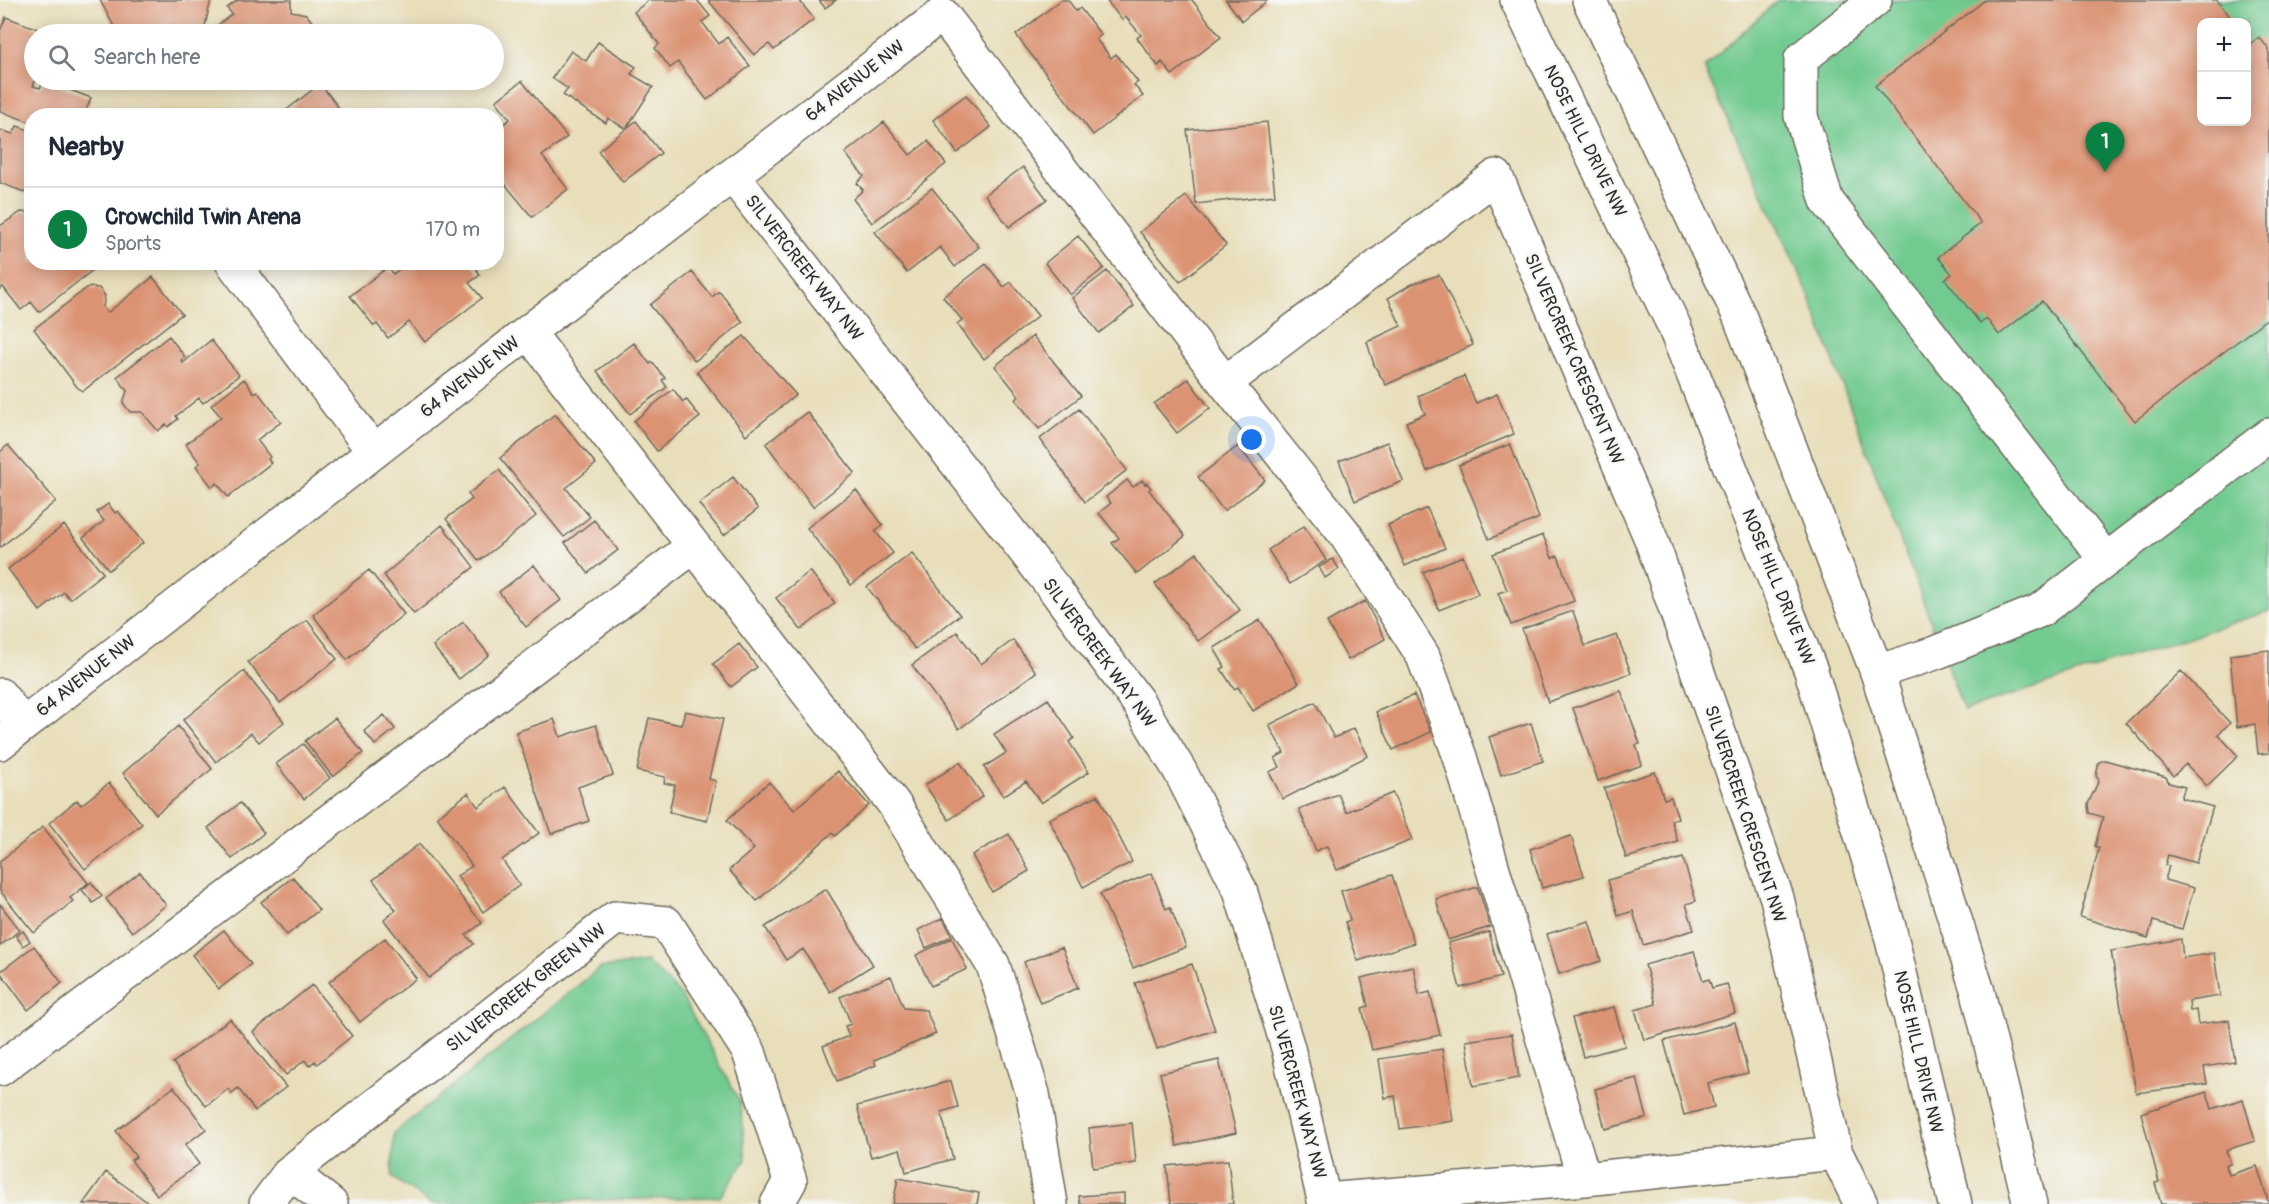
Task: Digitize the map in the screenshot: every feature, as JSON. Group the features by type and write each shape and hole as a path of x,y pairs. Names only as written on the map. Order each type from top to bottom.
{"street":[{"name":"NOSE HILL DRIVE NW","path":"1517,0 1674,326 1811,671 1889,927 1955,1204"},
{"path":"1589,0 1739,315 1877,672 1978,992 2030,1204"},
{"path":"1875,0 1801,59 1802,116 1827,201 2106,560"},
{"name":"64 AVENUE NW","path":"12,734 528,332 942,14 1225,383"},
{"name":"SILVERCREEK WAY NW","path":"733,176 1063,600 1138,702 1180,771 1240,890 1288,1048 1325,1202"},
{"name":"SILVERCREEK CRESCENT NW","path":"1225,383 1496,176 1651,539 1777,898 1836,1153 1861,1204"},
{"path":"238,270 374,452"},
{"path":"528,332 894,804 993,965 1033,1094 1051,1204"},
{"path":"1225,383 1345,534 1424,656 1460,757 1584,1179"},
{"path":"1877,672 1935,653 2041,610 2269,435"},
{"path":"0,1069 694,546"},
{"path":"0,695 12,734"},
{"name":"SILVERCREEK GREEN NW","path":"266,1204 290,1172 615,918 666,923 749,1052 790,1180 777,1204"},
{"path":"1325,1202 1584,1179 1836,1153"},
{"path":"290,1172 331,1204"}],"green space":[{"path":"1778,0 2269,0 2269,611 1964,711 1808,293 1704,68"},
{"path":"647,962 681,995 740,1102 746,1160 720,1197 431,1204 392,1177 394,1133 600,968"}],"building":[{"path":"100,0 211,0 205,24 113,24"},
{"path":"238,0 291,0 291,11 306,14 313,24 219,24 232,14 227,8"},
{"path":"649,0 697,0 710,16 702,22 719,44 727,37 750,66 707,100 678,62 670,68 655,48 659,44 634,12"},
{"path":"708,0 799,0 814,19 774,50 769,44 754,55"},
{"path":"819,0 836,0 825,8"},
{"path":"1061,0 1068,0 1076,11 1080,8 1101,35 1096,39 1111,58 1116,54 1138,82 1134,85 1143,96 1093,135 1016,35"},
{"path":"1106,0 1192,0 1221,37 1172,75 1162,62 1158,66 1137,38 1141,35 1126,17 1122,20"},
{"path":"1226,0 1268,0 1242,21"},
{"path":"1985,0 2217,0 2231,18 2197,18 2197,126 2251,126 2251,44 2259,37 2269,49 2269,317 2135,421 2042,301 1999,335 1986,318 1980,323 1945,279 1952,274 1938,257 1981,223 1875,86"},
{"path":"6,17 25,24 24,90 70,90 91,98 87,108 24,108 24,120 0,111 0,31"},
{"path":"598,42 636,67 631,74 653,87 626,129 608,118 606,123 563,95 568,89 552,78 571,51 586,61"},
{"path":"522,81 567,137 542,156 568,189 532,217 504,183 504,124 510,119 504,108 496,101"},
{"path":"312,90 325,90 339,108 289,108"},
{"path":"966,95 991,127 957,153 933,120"},
{"path":"636,121 661,153 623,182 598,151"},
{"path":"884,122 910,155 928,141 946,164 872,223 853,199 863,190 857,183 864,176 845,153"},
{"path":"1267,122 1275,195 1196,204 1187,130"},
{"path":"17,126 24,128 24,192 0,183 0,130 13,134"},
{"path":"1023,167 1047,199 1009,227 985,195"},
{"path":"932,188 979,247 955,267 940,247 907,273 875,232"},
{"path":"1186,196 1226,245 1180,282 1140,232"},
{"path":"24,212 24,270 93,270 39,312 31,302 21,310 3,287 0,289 0,226"},
{"path":"1078,236 1104,268 1070,295 1045,263"},
{"path":"986,264 1004,287 1011,282 1038,316 984,359 957,324 962,320 943,297"},
{"path":"384,270 390,270 393,274 398,270 477,270 480,275 469,283 482,298 425,342 409,322 388,338 377,324 374,326 350,296"},
{"path":"1107,271 1134,306 1099,333 1072,298"},
{"path":"692,272 712,297 719,291 743,322 695,361 650,305"},
{"path":"1439,275 1473,345 1386,385 1374,365 1367,342 1401,326 1388,298 1412,284"},
{"path":"153,277 182,314 83,391 77,387 34,329 88,287 99,288 105,296 103,307 107,313"},
{"path":"169,336 185,357 181,360 183,363 211,340 239,375 203,403 199,398 176,416 178,419 168,427 166,424 158,431 142,412 130,412 123,403 127,391 117,377"},
{"path":"744,336 796,395 746,435 697,372"},
{"path":"1033,336 1081,396 1039,429 1016,400 1019,396 995,366"},
{"path":"634,343 650,364 652,362 665,378 662,380 667,387 630,414 597,371"},
{"path":"1464,376 1476,403 1497,394 1514,434 1427,471 1406,422 1425,414 1418,396"},
{"path":"244,379 254,393 257,391 281,422 257,440 270,457 268,459 271,463 228,497 217,483 212,487 196,466 200,463 186,444 221,417 211,405"},
{"path":"1188,379 1210,408 1177,433 1154,404"},
{"path":"673,389 683,402 686,399 700,417 657,451 634,421"},
{"path":"1079,409 1127,470 1085,502 1040,439"},
{"path":"807,412 855,473 813,507 766,444"},
{"path":"555,414 596,464 566,488 590,517 564,537 500,458"},
{"path":"1387,442 1403,481 1355,501 1339,461"},
{"path":"1510,444 1539,518 1489,539 1459,465"},
{"path":"8,445 56,501 0,548 0,452"},
{"path":"1238,446 1265,480 1224,511 1198,477"},
{"path":"499,470 536,516 479,561 446,519 472,499 468,494"},
{"path":"733,477 758,509 724,535 699,504"},
{"path":"1127,480 1133,487 1142,480 1145,484 1147,483 1151,488 1149,490 1185,536 1137,574 1112,543 1119,538 1099,513 1111,503 1106,497"},
{"path":"856,490 883,525 875,531 893,553 851,585 807,528"},
{"path":"108,504 115,513 118,511 143,543 109,570 83,538 104,521 97,512"},
{"path":"1427,508 1445,548 1405,566 1388,525"},
{"path":"594,520 618,550 588,573 565,543"},
{"path":"64,525 103,573 70,599 64,592 40,611 8,569"},
{"path":"442,525 474,567 414,614 384,575"},
{"path":"1304,526 1326,560 1290,584 1268,550"},
{"path":"1543,535 1552,558 1558,556 1574,601 1511,625 1498,593 1507,590 1493,554"},
{"path":"912,553 960,615 915,649 867,587"},
{"path":"1197,553 1240,610 1198,641 1155,584"},
{"path":"1463,556 1478,594 1439,610 1423,572"},
{"path":"1333,559 1339,569 1325,578 1319,567"},
{"path":"534,565 561,600 526,627 499,592"},
{"path":"369,570 404,614 347,660 313,615"},
{"path":"810,571 835,603 801,630 776,598"},
{"path":"1365,601 1385,639 1348,660 1327,622"},
{"path":"1573,611 1585,646 1617,635 1631,673 1548,702 1522,629"},
{"path":"307,620 337,659 280,703 248,662"},
{"path":"1260,620 1299,683 1253,711 1238,687 1234,689 1221,669 1225,667 1214,648"},
{"path":"463,622 489,655 459,679 433,646"},
{"path":"957,632 981,664 1013,640 1036,672 959,729 912,665"},
{"path":"739,644 757,667 731,687 713,664"},
{"path":"2269,650 2269,753 2258,754 2255,724 2237,727 2230,655"},
{"path":"244,671 284,722 259,742 251,733 216,762 183,720"},
{"path":"2181,671 2230,723 2218,734 2238,756 2207,786 2186,764 2173,776 2126,723"},
{"path":"1621,691 1640,744 1636,745 1642,765 1598,781 1573,708"},
{"path":"1414,695 1431,732 1393,750 1376,712"},
{"path":"1048,699 1074,738 1069,742 1089,772 1041,803 1026,781 1003,796 984,767 1006,753 994,734"},
{"path":"1315,702 1334,738 1354,728 1368,756 1283,799 1269,772 1280,767 1275,758 1284,753 1269,725"},
{"path":"685,711 723,719 709,779 716,781 707,821 669,812 675,785 664,783 665,777 637,771 649,718 681,725"},
{"path":"384,715 395,729 375,745 364,731"},
{"path":"335,718 363,753 333,777 305,741"},
{"path":"554,719 560,737 596,725 613,775 578,787 589,821 551,834 516,732"},
{"path":"1531,723 1543,761 1501,775 1489,737"},
{"path":"178,726 212,769 156,814 123,773"},
{"path":"303,744 330,778 304,799 276,764"},
{"path":"2105,760 2166,777 2169,783 2185,787 2181,798 2213,807 2196,863 2168,855 2165,865 2169,866 2165,880 2194,888 2182,929 2153,921 2148,938 2080,917 2099,848 2095,846 2103,817 2089,813 2088,804 2099,780 2096,776 2099,762"},
{"path":"960,762 983,796 949,820 925,785"},
{"path":"838,771 869,805 835,836 832,833 757,901 729,870 754,849 727,820 769,782 794,810"},
{"path":"1655,772 1664,799 1671,797 1678,818 1671,820 1678,842 1626,858 1604,788"},
{"path":"109,783 142,824 85,869 49,823 77,800 81,805"},
{"path":"505,787 539,833 502,860 520,885 483,912 457,876 472,866 437,817 468,793 478,807"},
{"path":"1393,793 1412,840 1337,870 1327,846 1316,851 1299,809 1338,794 1346,812"},
{"path":"1098,795 1132,862 1083,887 1049,819"},
{"path":"240,803 264,833 232,859 208,828"},
{"path":"43,827 88,883 70,898 73,901 34,933 0,891 0,861"},
{"path":"1009,834 1029,871 992,892 972,855"},
{"path":"1571,836 1584,876 1542,888 1530,849"},
{"path":"419,844 482,923 466,935 474,944 429,978 384,920 396,910 373,880"},
{"path":"1683,858 1696,901 1686,904 1694,930 1643,945 1633,911 1618,916 1608,880"},
{"path":"140,872 166,905 132,932 106,899"},
{"path":"1152,873 1166,909 1170,907 1186,947 1133,968 1100,894"},
{"path":"1392,875 1414,943 1358,961 1345,922 1350,920 1341,891"},
{"path":"293,877 319,910 287,935 261,902"},
{"path":"91,882 102,896 93,903 82,890"},
{"path":"1478,887 1490,927 1448,940 1436,899"},
{"path":"826,889 873,965 830,992 803,949 786,960 765,927"},
{"path":"0,904 20,930 0,946"},
{"path":"943,918 952,936 926,948 918,930"},
{"path":"1589,921 1601,961 1559,974 1547,934"},
{"path":"224,930 251,964 219,989 192,955"},
{"path":"23,931 30,941 23,946 16,936"},
{"path":"1489,932 1501,977 1460,988 1448,943"},
{"path":"385,938 416,978 360,1022 329,982"},
{"path":"952,938 967,969 931,986 916,955"},
{"path":"2181,939 2183,958 2214,953 2220,996 2189,1001 2190,1011 2196,1010 2198,1024 2229,1020 2235,1062 2204,1067 2207,1084 2136,1093 2111,951"},
{"path":"34,946 62,983 28,1010 0,972"},
{"path":"1062,947 1078,988 1040,1003 1024,962"},
{"path":"1694,951 1703,981 1709,979 1712,988 1727,984 1735,1013 1644,1040 1635,1010 1656,1004 1645,965"},
{"path":"1192,964 1215,1030 1157,1049 1135,983"},
{"path":"1413,966 1419,995 1430,992 1440,1035 1372,1050 1362,1008 1368,1006 1361,978"},
{"path":"891,976 904,1008 926,1010 936,1034 874,1060 876,1065 837,1081 823,1046 849,1036 845,1026 851,1024 840,997"},
{"path":"312,985 352,1036 317,1064 315,1061 309,1066 305,1060 286,1075 253,1032"},
{"path":"1614,1007 1625,1046 1583,1057 1572,1018"},
{"path":"230,1019 286,1087 255,1111 238,1088 232,1093 228,1089 206,1106 173,1063"},
{"path":"1735,1022 1748,1073 1708,1083 1714,1107 1684,1115 1664,1041"},
{"path":"1512,1034 1519,1078 1473,1086 1466,1041"},
{"path":"1442,1049 1453,1121 1400,1129 1395,1096 1385,1098 1379,1059"},
{"path":"1219,1060 1236,1133 1177,1146 1160,1073"},
{"path":"1637,1078 1647,1118 1605,1129 1595,1089"},
{"path":"951,1081 958,1107 941,1112 953,1159 906,1172 900,1149 871,1157 857,1106"},
{"path":"174,1087 206,1129 185,1145 199,1164 157,1195 131,1160 136,1157 116,1131"},
{"path":"2207,1092 2212,1109 2243,1099 2255,1141 2226,1150 2231,1164 2226,1165 2229,1175 2257,1166 2269,1204 2161,1204 2155,1183 2159,1182 2141,1113"},
{"path":"1132,1123 1136,1163 1093,1168 1089,1128"},
{"path":"1228,1160 1233,1204 1171,1204 1167,1166"},
{"path":"106,1172 150,1204 83,1204"},
{"path":"898,1178 979,1193 977,1204 893,1204"},
{"path":"1124,1193 1124,1204 1080,1204 1079,1196"}],"place":[{"name":"Crowchild Twin Arena","path":"2105,172"}]}
